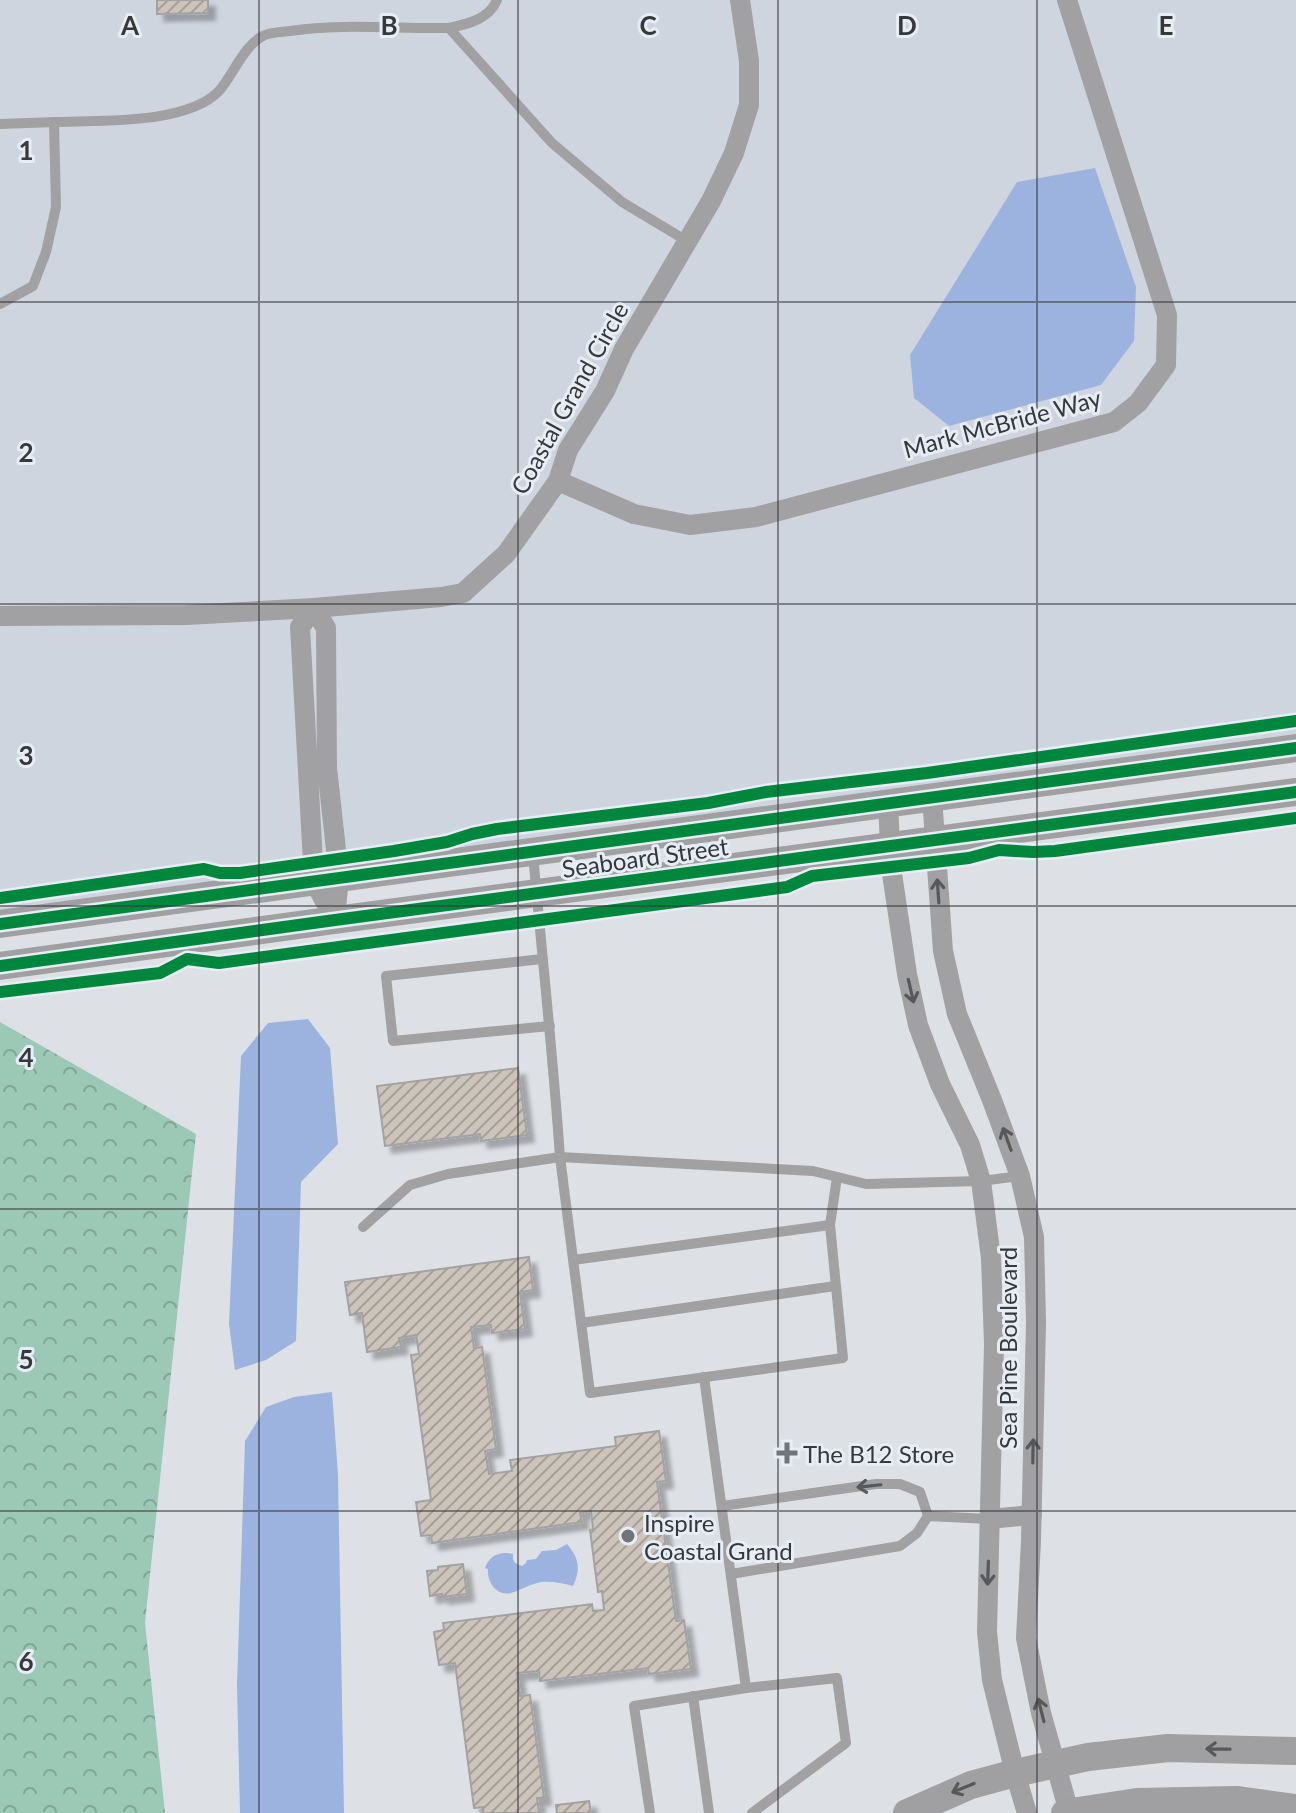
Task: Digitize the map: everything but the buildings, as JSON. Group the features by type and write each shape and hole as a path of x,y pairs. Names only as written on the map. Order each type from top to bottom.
{"street":[{"name":"Coastal Grand Circle","path":"0,616 186,615 314,608 463,593 506,554 558,481 568,450 605,391 624,349 711,201 734,153 749,105 749,61 740,0"},
{"name":"Mark McBride Way","path":"558,481 634,514 690,525 756,517 1114,422 1138,403 1166,365 1167,315 1067,0"},
{"path":"314,608 326,628 326,879 335,920"},
{"name":"Seaboard Street","path":"0,924 1296,748"},
{"name":"Seaboard Street","path":"0,966 1296,792"},
{"name":"Sea Pine Boulevard","path":"932,797 943,951 957,1014 1020,1176 1034,1237 1036,1322 1026,1638 1041,1713 1067,1812"},
{"name":"Sea Pine Boulevard","path":"888,803 891,867 918,1025 940,1084 970,1145 981,1181 991,1258 994,1344 987,1632 992,1680 1027,1813"},
{"path":"989,1519 1032,1515"},
{"path":"907,1813 971,1785 1088,1757 1168,1748 1296,1751"},
{"path":"1067,1812 1137,1802 1236,1800 1296,1808"}],"lane":[{"path":"0,124 144,118 179,113 199,105 218,92 250,46 265,35 305,29 449,28 472,23 487,15 497,0"},
{"path":"449,28 552,143 622,202 687,241"},
{"path":"0,304 33,286 46,252 56,207 54,122"},
{"path":"533,852 560,1157 590,1393 843,1358 830,1225 837,1177"},
{"path":"542,959 386,976 393,1041 550,1026"},
{"path":"363,1227 410,1185 448,1174 560,1157 813,1171 866,1184 981,1181 1020,1176"},
{"path":"573,1260 830,1225"},
{"path":"581,1323 835,1286"},
{"path":"704,1377 746,1688"},
{"path":"722,1506 876,1484 900,1484 920,1492 928,1516"},
{"path":"928,1516 989,1519"},
{"path":"731,1574 900,1546 917,1533 928,1516"},
{"path":"650,1813 634,1706 746,1688 837,1678 846,1743 752,1813"},
{"path":"693,1696 709,1813"}],"shaded area":[{"path":"0,0 1296,0 1296,747 0,924"}],"green space":[{"path":"0,1022 196,1134 145,1623 165,1813 0,1813"}],"water":[{"path":"1095,168 1136,287 1134,341 1101,385 949,426 914,398 910,355 1017,182"},
{"path":"308,1019 330,1048 338,1144 301,1182 296,1341 266,1360 235,1370 229,1324 241,1056 268,1023"},
{"path":"332,1392 338,1475 344,1813 240,1813 237,1685 245,1441 266,1407 294,1397"},
{"path":"567,1544 578,1564 573,1586 541,1582 511,1593 501,1592 491,1583 488,1569 485,1568 496,1555 513,1554 515,1563 522,1566 527,1560 536,1559 542,1551 556,1550"}],"cycle path":[{"path":"0,898 204,869 240,873 447,842 497,829 708,803 766,792 927,773 1296,721"},
{"path":"0,924 1296,748"},
{"path":"0,966 1296,792"},
{"path":"0,992 160,973 187,959 219,963 787,887 812,876 969,858 999,850 1055,851 1296,818"}],"place":[{"name":"The B12 Store","path":"787,1453"},
{"name":"Inspire Coastal Grand","path":"628,1536"}]}
